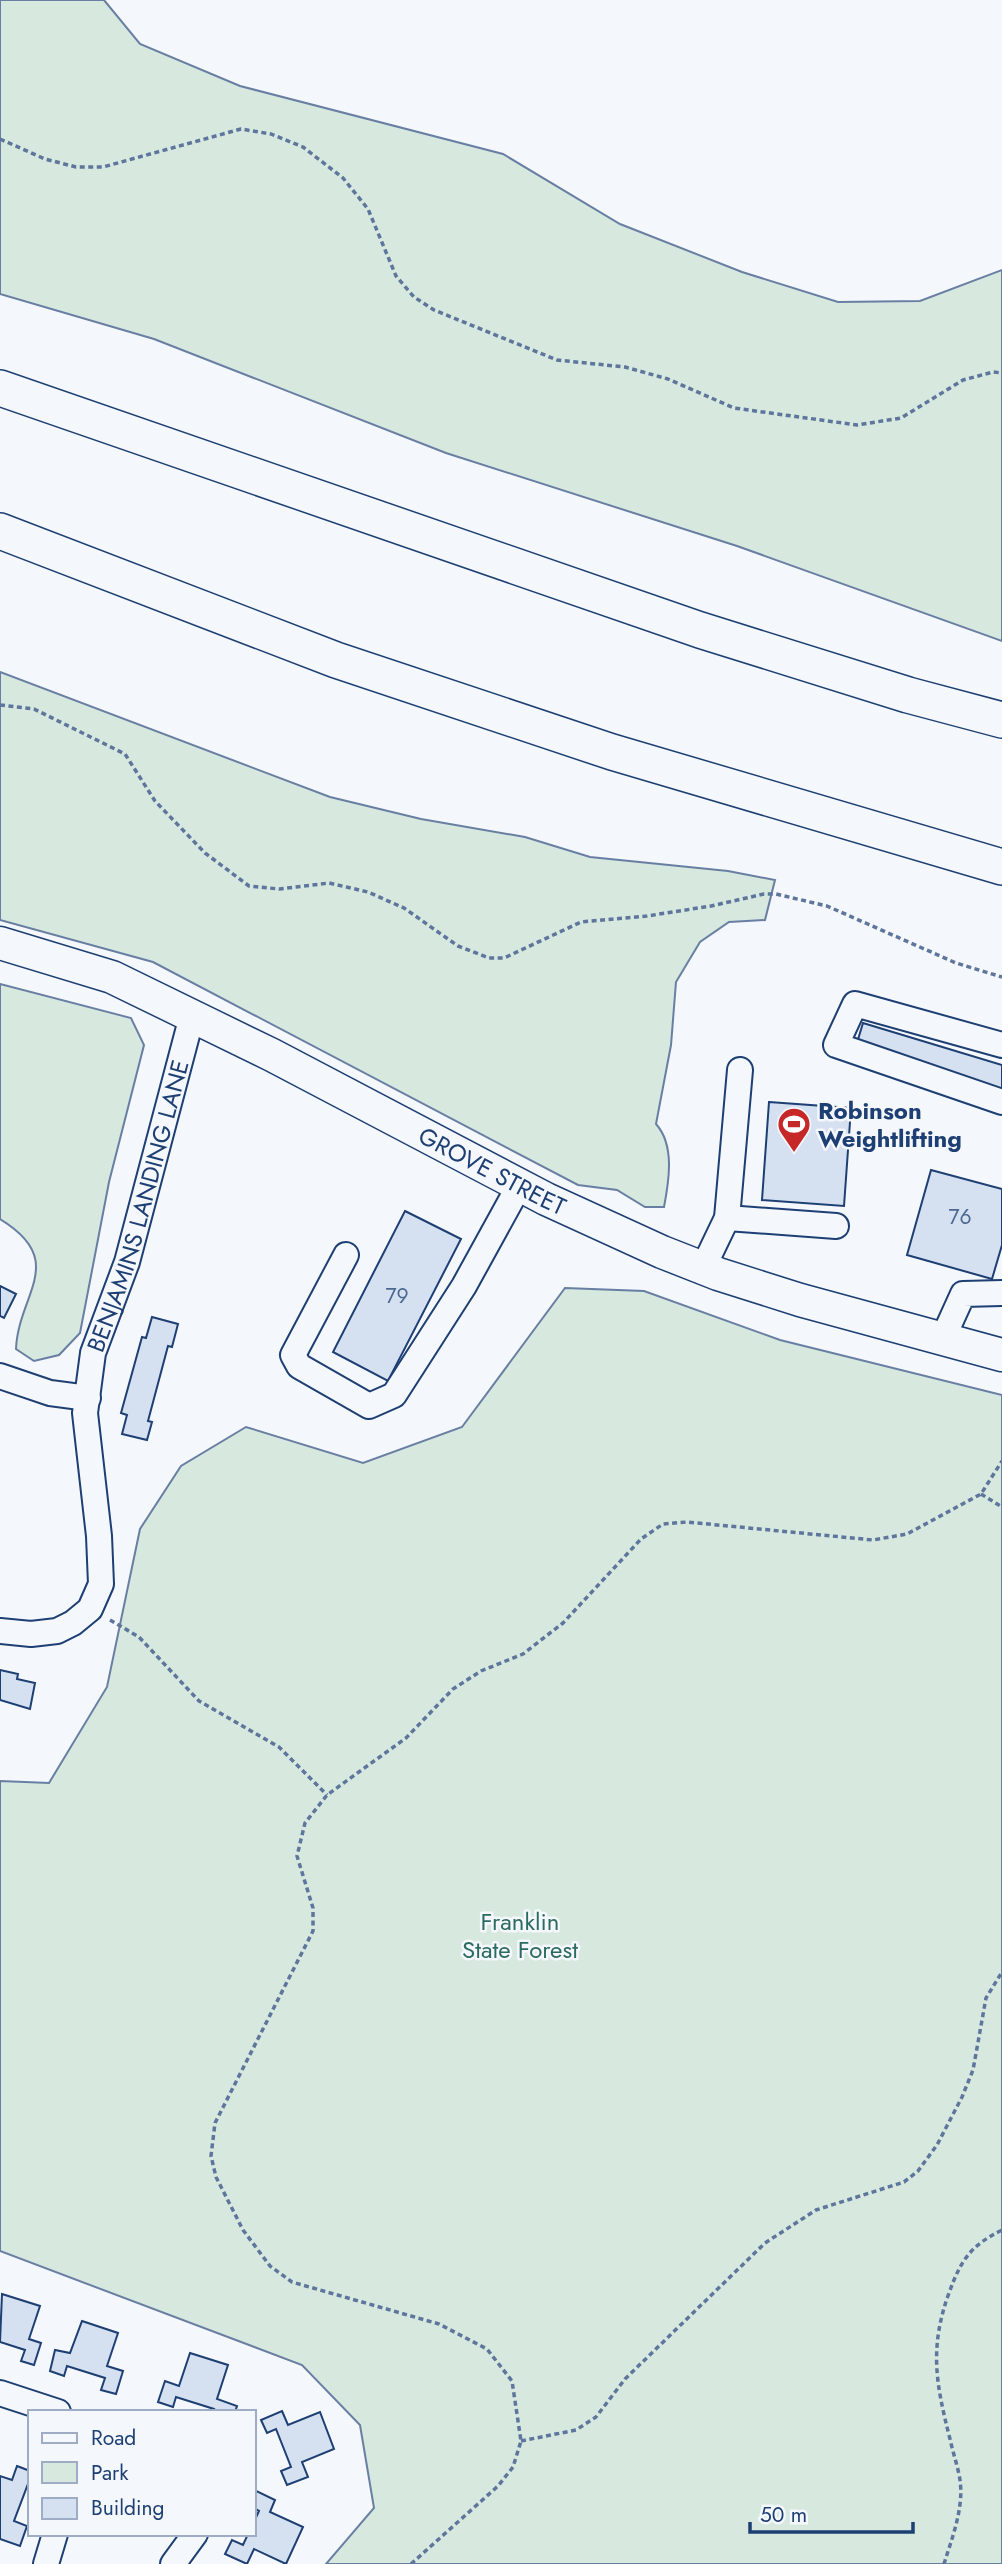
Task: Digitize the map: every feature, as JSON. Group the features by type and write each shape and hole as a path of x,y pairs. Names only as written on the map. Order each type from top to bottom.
{"highway":[{"path":"0,388 700,630 908,695 1002,720"},
{"path":"0,531 336,660 612,752 1002,867"}],"main road":[{"name":"GROVE STREET","path":"0,943 113,977 272,1055 519,1186 590,1221 703,1268 800,1300 1002,1355"}],"street":[{"path":"1002,1045 855,1004 836,1045 1002,1102"},
{"name":"BENJAMINS LANDING LANE","path":"90,1609 101,1584 98,1523 85,1413 93,1353 127,1262 192,1016"},
{"path":"703,1268 727,1218 740,1070"},
{"path":"346,1255 293,1355 299,1366 369,1406 394,1395 464,1286 519,1186"},
{"path":"727,1218 836,1226"},
{"path":"943,1339 963,1294 1002,1293"},
{"path":"0,1376 50,1393 88,1398"},
{"path":"0,1631 31,1634 57,1631 73,1623 90,1609"},
{"path":"0,2393 52,2410"},
{"path":"46,2564 54,2536"},
{"path":"173,2564 194,2536"}],"path":[{"path":"0,139 45,159 76,167 103,167 241,129 271,134 303,147 343,178 368,209 396,276 414,297 434,310 557,360 625,367 668,379 734,408 857,425 901,418 963,380 993,372 1002,373"},
{"path":"0,705 34,709 125,754 155,801 205,853 249,886 279,888 328,883 368,892 404,908 458,946 489,958 504,958 580,922 660,914 776,894 827,906 956,963 1002,978"},
{"path":"411,2564 498,2486 513,2467 521,2441 512,2381 487,2349 439,2324 292,2282 270,2266 243,2230 216,2177 211,2156 215,2123 313,1931 313,1908 296,1856 305,1823 327,1795 406,1738 453,1689 481,1671 523,1654 563,1623 641,1539 663,1524 687,1522 873,1540 907,1534 981,1494 1002,1461"},
{"path":"981,1494 1002,1507"},
{"path":"90,1609 139,1637 199,1701 279,1747 327,1795"},
{"path":"521,2441 576,2430 596,2417 625,2379 765,2243 816,2210 904,2182 918,2171 937,2145 962,2097 973,2070 986,1998 1002,1972"},
{"path":"944,2564 958,2520 961,2482 940,2402 936,2375 939,2320 960,2264 984,2239 1002,2230"}],"green space":[{"path":"0,0 104,0 140,44 240,86 503,154 620,224 742,272 838,302 920,301 1002,270 1002,641 737,546 446,453 154,339 0,294"},
{"path":"0,672 330,797 421,819 525,837 590,857 728,871 775,880 765,920 729,922 700,942 676,982 671,1045 656,1124 666,1142 668,1153 669,1175 664,1207 645,1207 617,1190 578,1185 153,962 0,920"},
{"path":"0,984 131,1018 144,1045 109,1182 80,1333 59,1355 34,1361 16,1349 19,1329 35,1279 36,1264 32,1249 21,1234 0,1219"},
{"name":"Franklin State Forest","path":"565,1288 644,1291 780,1340 1002,1395 1002,2564 326,2564 374,2508 360,2425 302,2365 0,2251 0,1781 49,1783 107,1687 140,1529 181,1466 246,1427 363,1463 462,1427"}],"building":[{"path":"863,1023 1002,1065 1002,1091 856,1046"},
{"path":"769,1102 851,1108 844,1206 762,1200"},
{"path":"931,1170 1002,1189 1002,1245 992,1279 907,1255"},
{"path":"405,1211 461,1239 388,1381 333,1352"},
{"path":"0,1286 16,1294 4,1318 0,1316"},
{"path":"152,1317 178,1324 172,1347 168,1346 148,1421 152,1422 147,1440 122,1434 127,1415 121,1413 142,1337 146,1338"},
{"path":"0,1670 18,1674 17,1679 35,1683 30,1709 0,1700"},
{"path":"2,2294 40,2306 29,2339 41,2343 34,2365 21,2361 25,2350 0,2342"},
{"path":"82,2321 118,2333 107,2366 123,2371 116,2394 101,2390 105,2378 67,2366 64,2376 50,2371 55,2350 70,2353"},
{"path":"190,2353 228,2365 217,2399 237,2406 236,2410 214,2410 176,2397 173,2407 158,2402 165,2381 179,2386"},
{"path":"282,2411 288,2425 320,2412 334,2449 302,2462 308,2477 287,2485 281,2471 291,2467 276,2429 267,2433 261,2420"},
{"path":"17,2466 28,2470 28,2484 14,2521 27,2526 20,2546 0,2539 0,2476 12,2480"},
{"path":"256,2491 275,2500 270,2512 303,2527 286,2564 254,2549 247,2564 225,2554 232,2540 243,2545 247,2536 256,2536 256,2518 259,2511 256,2509"}],"place":[{"name":"Robinson Weightlifting","path":"794,1154"}]}
